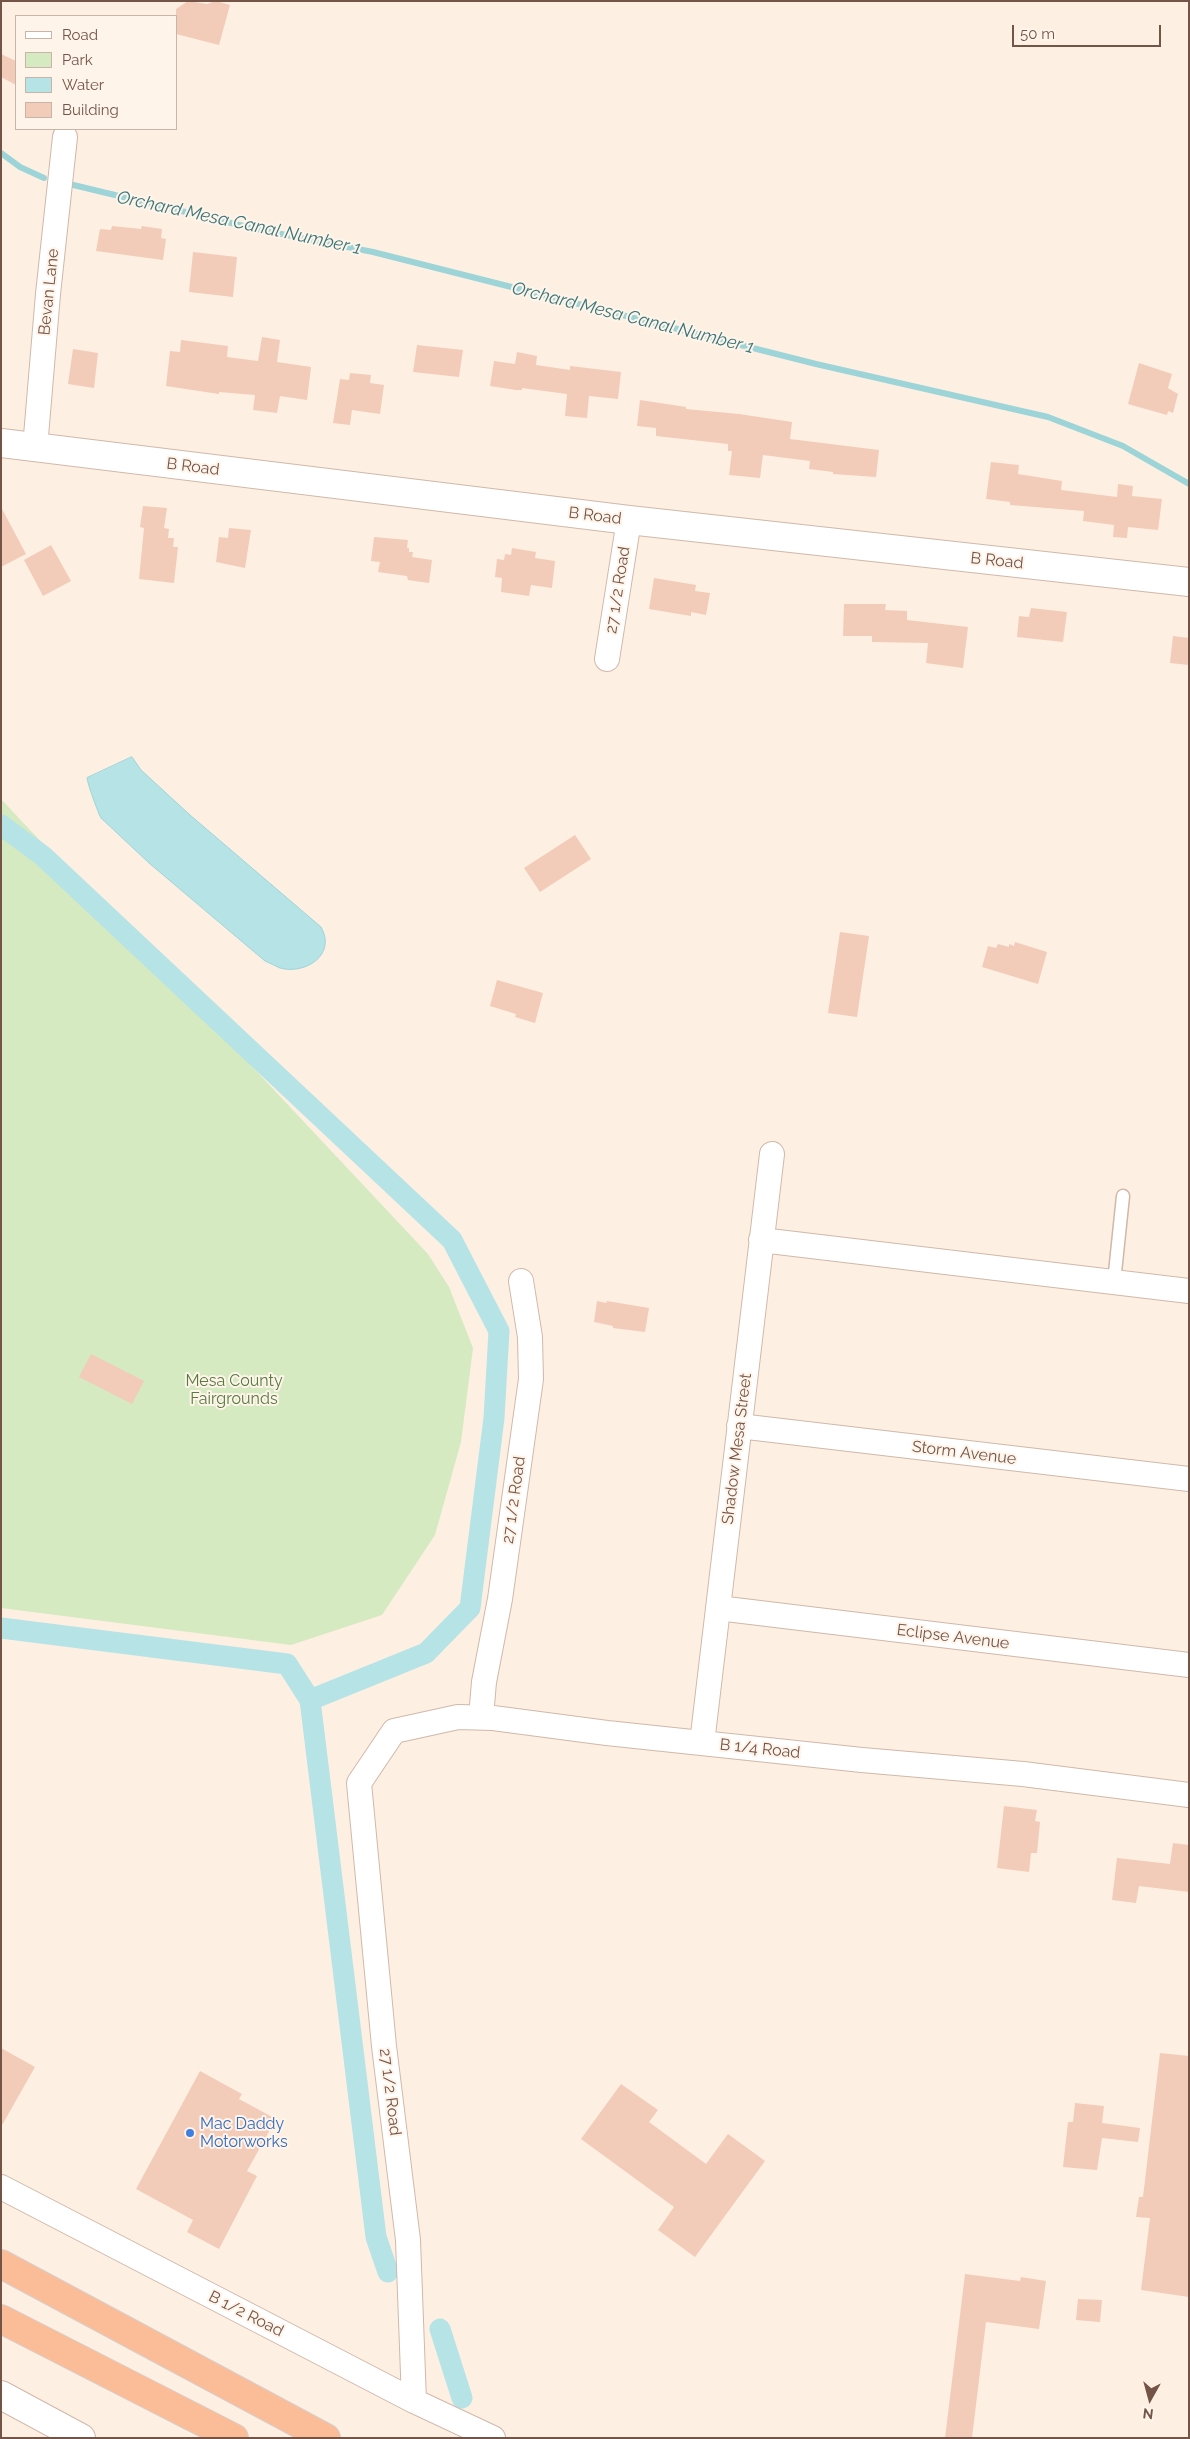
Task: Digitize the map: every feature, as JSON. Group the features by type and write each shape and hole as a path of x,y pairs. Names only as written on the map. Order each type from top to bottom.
{"highway":[{"path":"1,2264 326,2438"},
{"path":"1,2319 234,2438"}],"street":[{"name":"Bevan Lane","path":"35,448 48,294 65,137"},
{"name":"B Road","path":"1,444 629,520 1189,582"},
{"name":"27 1/2 Road","path":"607,660 629,520"},
{"name":"Shadow Mesa Street","path":"702,1743 772,1154"},
{"path":"761,1240 1189,1292"},
{"name":"27 1/2 Road","path":"481,1718 484,1682 500,1599 531,1379 530,1337 521,1281"},
{"name":"Storm Avenue","path":"740,1426 1189,1479"},
{"name":"Eclipse Avenue","path":"718,1608 1189,1665"},
{"name":"B 1/4 Road","path":"359,1783 394,1731 458,1717 862,1760 1023,1774 1189,1795"},
{"name":"27 1/2 Road","path":"359,1783 384,2046 408,2240 414,2401"},
{"name":"B 1/2 Road","path":"1,2187 414,2401 492,2438"},
{"path":"1,2395 81,2438"}],"lane":[{"path":"1114,1282 1123,1196"}],"green space":[{"name":"Mesa County Fairgrounds","path":"1,799 428,1254 449,1287 473,1348 461,1442 435,1535 382,1615 291,1645 1,1608"}],"water":[{"path":"132,757 141,770 190,815 321,927 325,937 325,946 322,954 316,961 299,968 290,969 280,968 265,961 149,863 101,818 87,778"}],"building":[{"path":"188,1 207,4 216,1 230,5 219,45 178,35 178,15 176,15 176,9"},
{"path":"1,54 15,61 15,84 1,77"},
{"path":"112,226 141,229 142,226 162,229 161,238 166,239 163,260 96,251 100,229 111,230"},
{"path":"193,252 237,257 233,297 189,292"},
{"path":"262,337 280,340 277,362 311,367 307,400 280,396 277,413 253,410 255,395 219,392 219,394 166,386 170,351 180,352 181,340 228,346 227,357 258,361"},
{"path":"417,345 463,350 459,377 413,372"},
{"path":"73,349 98,353 94,388 68,384"},
{"path":"517,352 537,356 536,365 570,370 570,366 621,372 618,399 589,396 587,418 565,416 567,394 490,386 494,361 515,364"},
{"path":"1139,363 1172,374 1168,388 1178,394 1173,413 1168,411 1167,415 1128,404"},
{"path":"350,373 371,375 370,383 384,385 380,414 352,410 350,425 333,423 340,379 349,380"},
{"path":"640,400 686,407 686,409 792,422 790,439 879,450 876,477 833,474 833,472 809,469 810,461 763,455 760,478 729,475 732,451 728,451 728,444 656,436 656,428 637,426"},
{"path":"991,462 1019,465 1018,474 1062,481 1061,490 1117,497 1118,484 1133,486 1132,496 1162,499 1158,530 1128,527 1127,538 1113,537 1114,525 1083,521 1084,511 1010,505 1010,502 986,499"},
{"path":"143,506 167,508 164,528 169,529 168,538 174,538 173,547 178,547 174,583 139,579 144,528 140,527"},
{"path":"1,507 26,554 1,567"},
{"path":"229,528 251,530 245,568 216,562 219,537 228,538"},
{"path":"374,537 408,540 407,548 409,548 409,552 413,552 412,557 432,560 429,583 408,580 407,576 378,572 380,562 371,561"},
{"path":"51,545 71,581 43,596 24,560"},
{"path":"512,548 536,552 535,558 555,561 552,588 531,585 529,596 501,592 502,578 495,577 497,559 504,560 505,554 511,555"},
{"path":"654,578 696,585 695,591 710,593 706,615 691,612 691,616 649,609"},
{"path":"844,604 886,604 885,610 907,611 907,620 968,627 963,668 926,663 928,643 872,642 872,636 843,636"},
{"path":"1031,608 1067,612 1063,642 1017,637 1019,616 1029,617"},
{"path":"1173,636 1189,638 1189,665 1170,663"},
{"path":"575,835 591,859 540,892 524,868"},
{"path":"840,932 869,936 857,1017 828,1013"},
{"path":"1015,942 1047,952 1038,984 982,967 988,946 996,948 998,944 1009,947 1009,944 1014,946"},
{"path":"497,980 543,993 535,1023 515,1017 516,1014 490,1006"},
{"path":"597,1301 649,1308 645,1332 613,1328 613,1326 594,1322"},
{"path":"91,1354 144,1381 132,1404 79,1377"},
{"path":"1004,1806 1037,1810 1035,1821 1040,1822 1037,1853 1031,1853 1029,1872 997,1868"},
{"path":"1173,1843 1189,1845 1189,1892 1139,1886 1136,1903 1112,1900 1117,1858 1170,1864"},
{"path":"1,2048 35,2067 1,2127"},
{"path":"1160,2053 1189,2056 1189,2297 1141,2290 1150,2218 1136,2217 1139,2197 1143,2197"},
{"path":"200,2071 242,2094 239,2099 276,2119 247,2171 257,2176 219,2249 187,2232 193,2220 136,2189"},
{"path":"621,2084 658,2110 649,2122 706,2164 728,2134 765,2161 695,2257 658,2230 674,2207 581,2139"},
{"path":"1075,2103 1104,2106 1102,2123 1140,2128 1138,2142 1102,2138 1097,2170 1063,2167 1068,2122 1073,2122"},
{"path":"965,2274 1020,2281 1021,2277 1046,2281 1039,2329 986,2322 972,2438 945,2438"},
{"path":"1078,2299 1102,2300 1100,2322 1076,2320"}],"waterway":[{"name":"Orchard Mesa Canal Number 1","path":"1,153 20,167 44,178"},
{"name":"Orchard Mesa Canal Number 1","path":"65,183 256,229 373,252 816,364 1048,417 1123,446 1189,484"},
{"path":"1,825 43,856 452,1240 499,1331 494,1418 470,1608 426,1653 310,1700"},
{"path":"1,1628 287,1664 310,1700 376,2237 388,2272"},
{"path":"440,2329 462,2398"}],"place":[{"name":"Mac Daddy Motorworks","path":"190,2133"}]}
